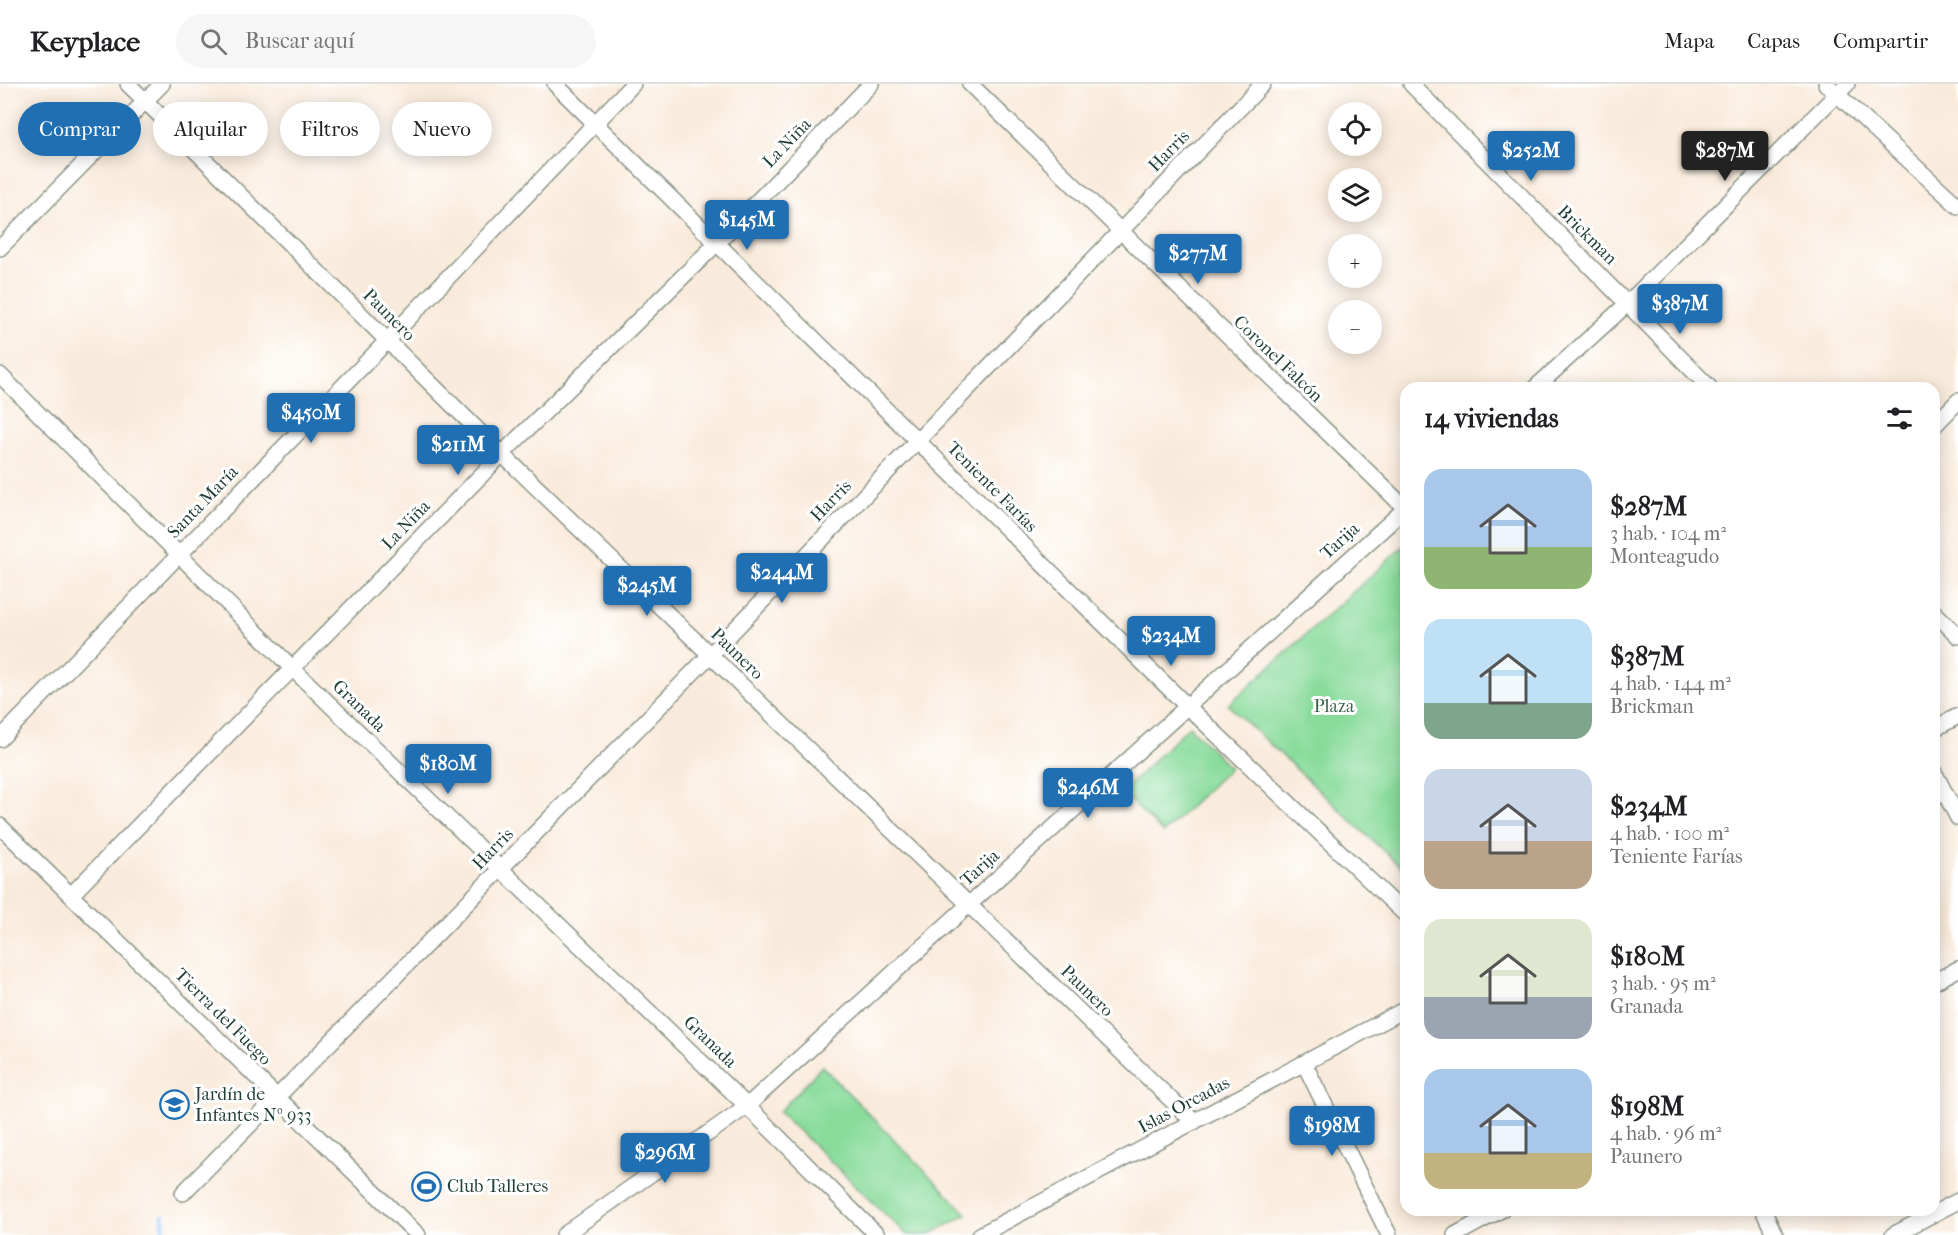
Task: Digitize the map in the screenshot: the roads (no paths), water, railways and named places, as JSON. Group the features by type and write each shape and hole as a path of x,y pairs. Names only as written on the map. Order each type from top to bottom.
{"street":[{"name":"Paunero","path":"128,84 502,454 1194,1122"},
{"path":"0,248 162,84"},
{"name":"Teniente Farías","path":"555,84 1187,706 1400,909"},
{"name":"Santa María","path":"0,739 387,342 594,122 633,84"},
{"name":"La Niña","path":"72,894 294,670 502,454 716,244 871,84"},
{"name":"Coronel Falcón","path":"970,84 1400,503"},
{"name":"Harris","path":"183,1193 710,655 1263,84"},
{"name":"Brickman","path":"1411,84 1704,382"},
{"path":"1542,382 1627,304 1837,87 1958,206"},
{"name":"Granada","path":"0,375 294,670 747,1106 877,1235"},
{"path":"1940,420 1958,401"},
{"name":"Tarija","path":"564,1235 747,1106 1400,513"},
{"path":"1940,618 1958,636"},
{"path":"1940,726 1958,716"},
{"path":"1940,784 1958,818"},
{"name":"Tierra del Fuego","path":"0,826 418,1235"},
{"path":"1940,979 1958,969"},
{"name":"Islas Orcadas","path":"985,1234 1400,1012"},
{"path":"1304,1064 1389,1235"},
{"path":"1940,1210 1958,1201"},
{"path":"1455,1235 1490,1216"},
{"path":"1766,1216 1775,1235"},
{"path":"1893,1235 1929,1216"}],"waterway":[{"path":"163,1216 163,1235"}],"place":[{"name":"Jardín de Infantes Nº 933","path":"174,1104"},
{"name":"Club Talleres","path":"426,1186"}],"park label":[{"name":"Plaza","path":"1334,706"}]}
